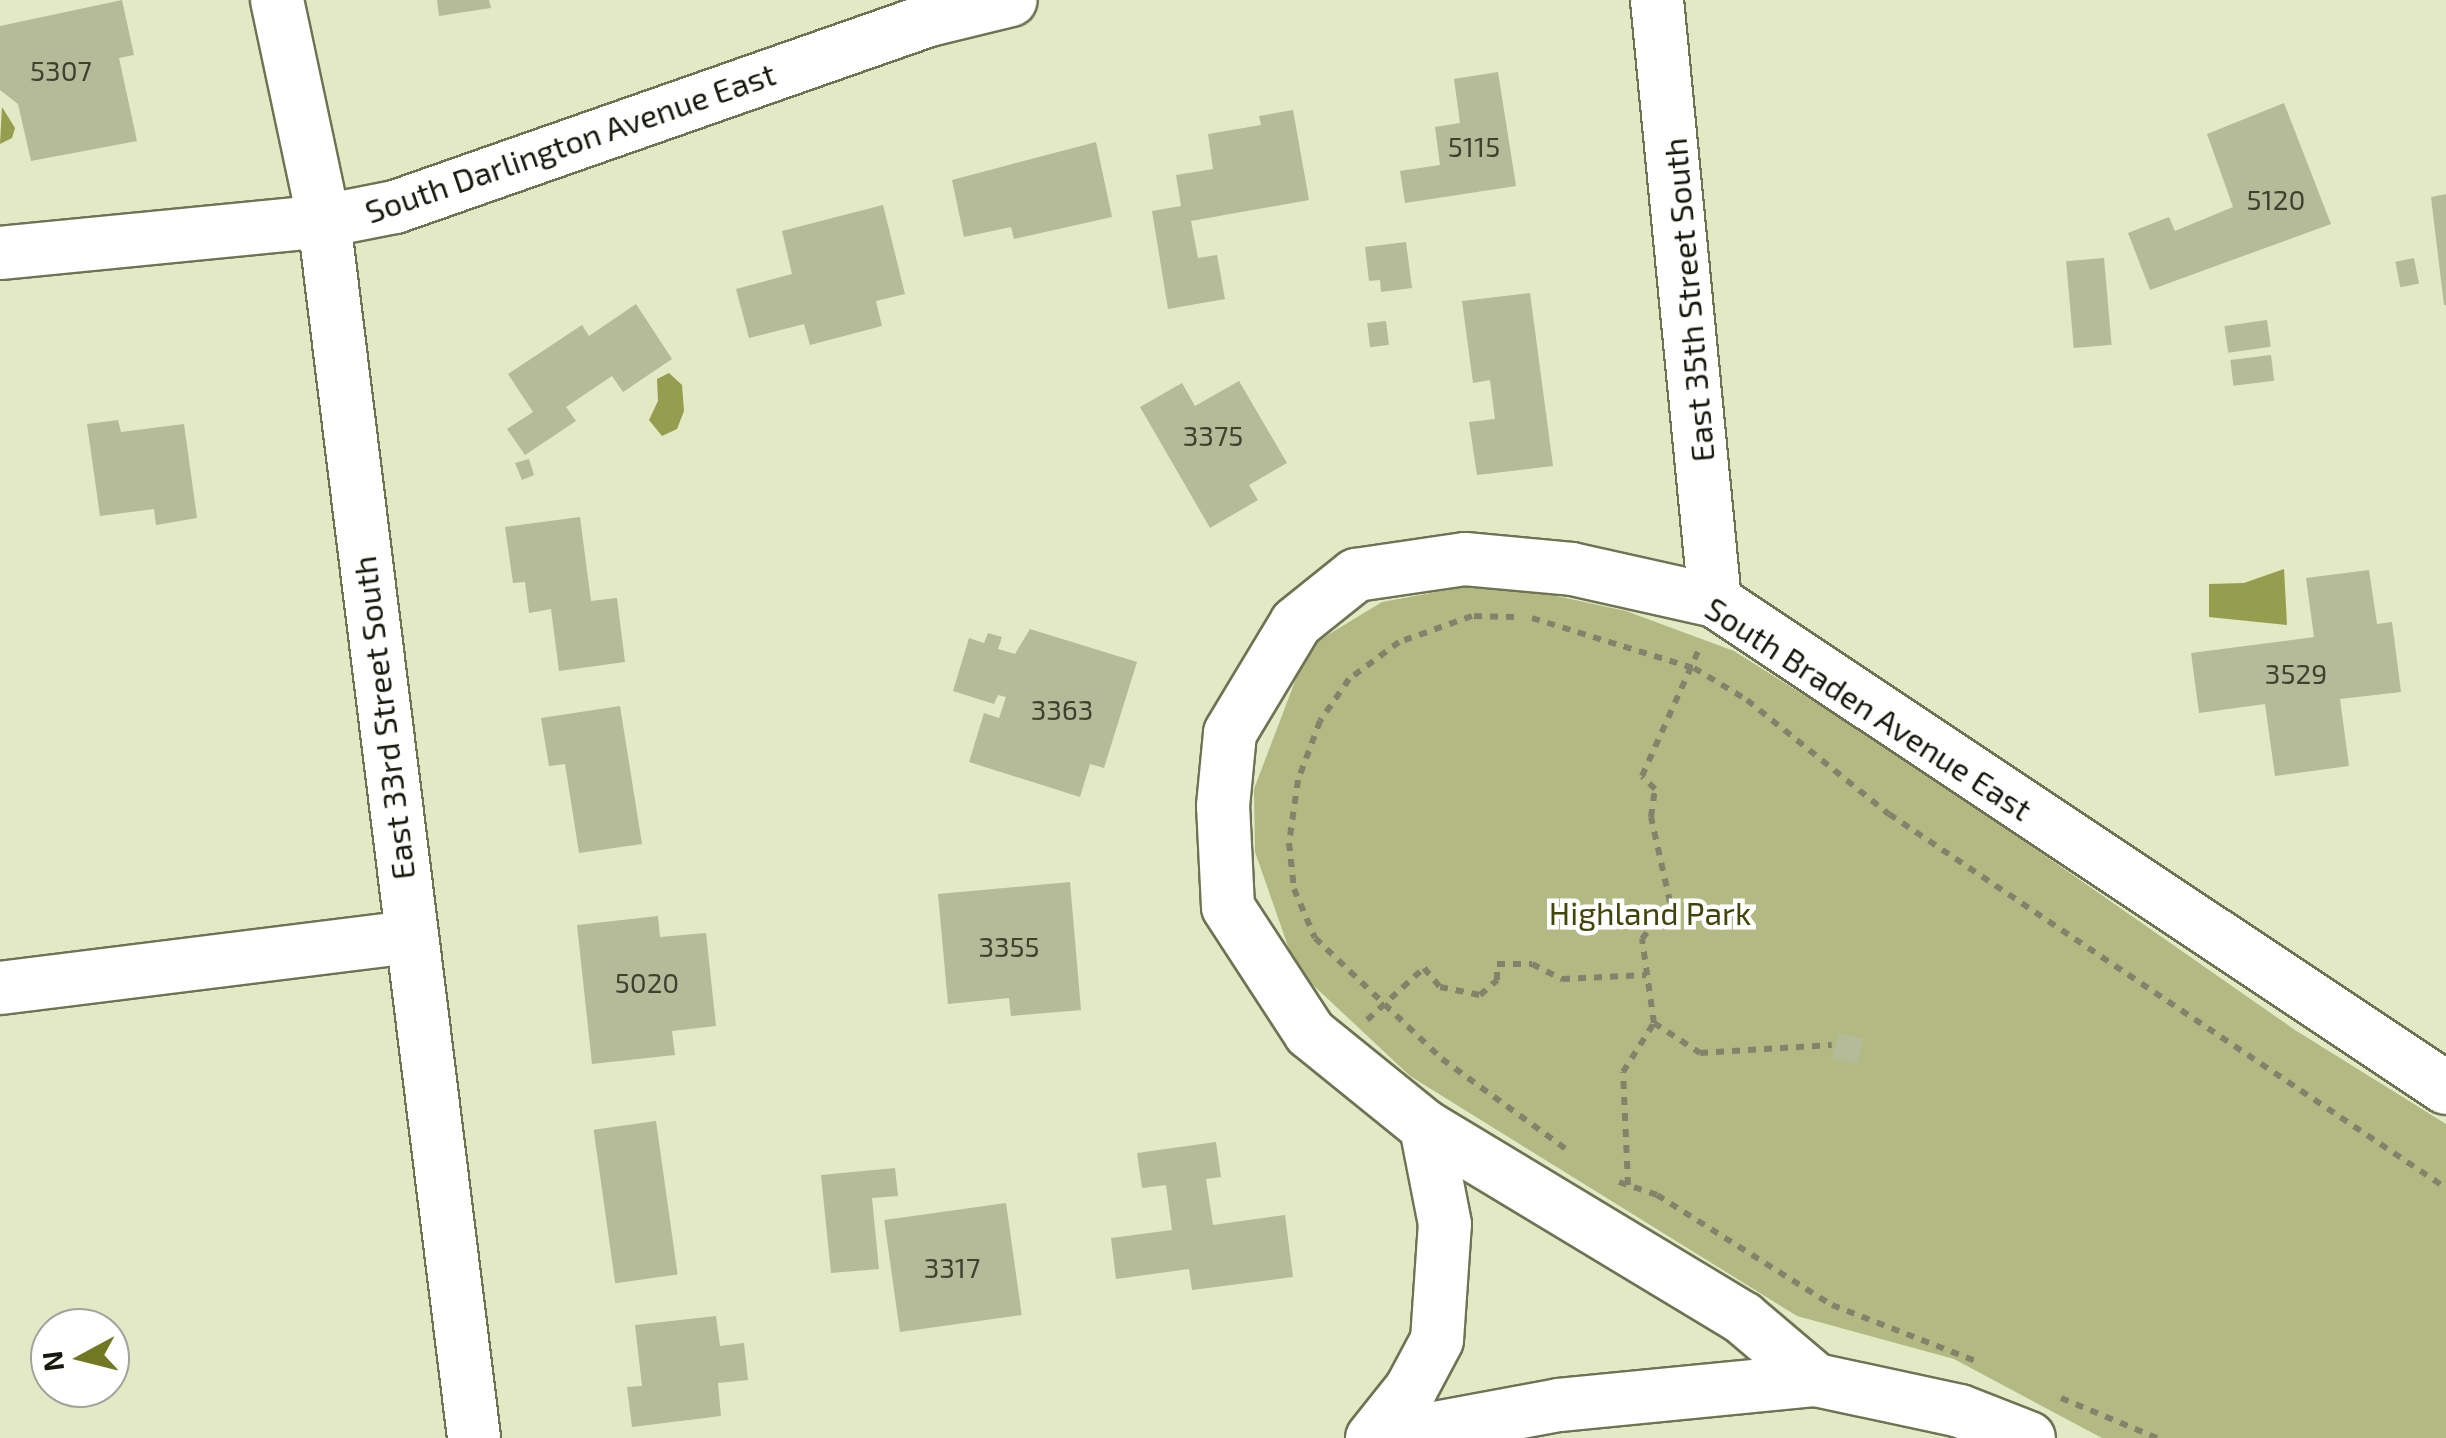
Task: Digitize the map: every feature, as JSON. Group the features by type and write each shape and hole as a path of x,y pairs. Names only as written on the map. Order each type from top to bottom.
{"street":[{"name":"East 33rd Street South","path":"277,0 324,221 408,937 474,1438"},
{"name":"South Darlington Avenue East","path":"0,253 324,221 395,207 929,20 1012,0"},
{"name":"East 35th Street South","path":"1657,0 1715,601"},
{"name":"South Braden Avenue East","path":"1816,1380 1743,1318 1426,1127 1310,1032 1228,907 1222,806 1230,732 1296,622 1356,575 1465,559 1572,569 1715,601 2446,1088"},
{"path":"0,988 408,937"},
{"path":"1372,1438 1411,1389 1437,1340 1445,1224 1426,1127"},
{"path":"1381,1438 1559,1404 1816,1380 1960,1411 2038,1416"}],"path":[{"path":"1628,1185 1623,1072 1654,1023 1642,939 1670,902 1651,817 1654,789 1642,776 1694,668 1715,601"},
{"path":"1577,1157 1442,1059 1380,1002 1315,938 1294,890 1288,844 1298,780 1314,736 1349,679 1400,642 1472,616 1528,617 1619,639 1694,668 1747,700 1890,814 2446,1188"},
{"path":"1343,1058 1380,1002 1424,968 1440,987 1480,995 1497,980 1497,964 1532,964 1562,979 1646,975"},
{"path":"1654,1023 1700,1054 1832,1045"},
{"path":"1608,1178 1658,1194 1832,1305 1987,1366"},
{"path":"2038,1416 2156,1438"}],"green space":[{"name":"Highland Park","path":"1491,582 1626,611 1734,651 1918,767 2295,1030 2446,1124 2446,1438 2102,1438 1954,1359 1797,1316 1410,1076 1296,969 1255,852 1254,789 1308,647 1382,602"}],"shaded area":[{"path":"2,107 15,128 12,138 0,144"},
{"path":"669,373 682,385 684,411 677,429 662,436 649,420 658,401 657,379"},
{"path":"2284,569 2287,625 2209,617 2209,584 2244,583"}],"building":[{"path":"122,0 134,55 119,58 137,141 31,161 18,104 0,90 0,26"},
{"path":"437,0 489,0 491,8 439,16"},
{"path":"1498,72 1516,186 1405,203 1400,171 1440,165 1435,127 1460,123 1454,79"},
{"path":"2284,103 2331,224 2150,290 2128,233 2169,217 2175,231 2233,207 2207,134"},
{"path":"1293,110 1309,200 1191,221 1198,258 1217,255 1225,299 1168,309 1152,211 1181,206 1176,175 1213,169 1208,134 1261,125 1259,116"},
{"path":"1096,142 1112,217 1014,239 1011,227 964,237 952,180"},
{"path":"2446,194 2446,305 2444,305 2431,197"},
{"path":"883,205 905,294 876,301 882,326 810,345 804,324 749,338 736,289 792,274 782,231"},
{"path":"1406,242 1412,288 1381,292 1380,280 1369,281 1365,247"},
{"path":"2104,258 2112,345 2074,348 2066,261"},
{"path":"2414,258 2419,284 2400,287 2395,262"},
{"path":"1530,293 1553,466 1477,475 1469,422 1495,419 1490,380 1473,383 1462,301"},
{"path":"636,304 672,359 623,392 612,376 566,407 576,421 525,455 507,429 533,412 508,374 582,325 589,336"},
{"path":"2267,320 2271,347 2228,353 2224,326"},
{"path":"1386,321 1389,345 1370,347 1367,323"},
{"path":"2271,355 2274,381 2233,386 2230,360"},
{"path":"1239,381 1287,463 1249,485 1258,500 1210,528 1140,407 1182,383 1195,406"},
{"path":"118,420 121,432 184,424 197,518 156,525 154,509 100,516 87,424"},
{"path":"529,459 534,475 522,480 515,463"},
{"path":"580,517 591,601 617,598 625,662 559,671 551,609 529,613 525,582 513,583 505,527"},
{"path":"2369,570 2377,624 2392,622 2401,692 2340,699 2349,766 2275,776 2265,704 2199,713 2191,653 2314,637 2306,578"},
{"path":"1030,629 1137,662 1104,768 1090,764 1080,797 969,762 984,713 999,718 1006,697 998,695 994,704 953,691 969,638 984,643 988,633 1002,637 998,649 1015,654"},
{"path":"620,706 642,844 579,853 565,764 549,766 541,718"},
{"path":"1070,882 1081,1010 1011,1016 1009,998 948,1004 938,894"},
{"path":"658,916 660,937 706,933 716,1026 672,1031 675,1055 592,1064 577,925"},
{"path":"1838,1033 1863,1039 1857,1064 1832,1058"},
{"path":"656,1121 678,1274 615,1283 594,1130"},
{"path":"1216,1142 1221,1177 1206,1179 1213,1225 1285,1215 1293,1277 1192,1290 1189,1269 1116,1279 1111,1238 1172,1230 1166,1185 1142,1188 1137,1153"},
{"path":"895,1168 898,1196 872,1198 879,1269 831,1273 821,1175"},
{"path":"1006,1203 1022,1315 900,1332 884,1220"},
{"path":"716,1316 720,1346 744,1343 748,1380 718,1383 721,1416 632,1427 627,1387 642,1386 635,1325"}]}
